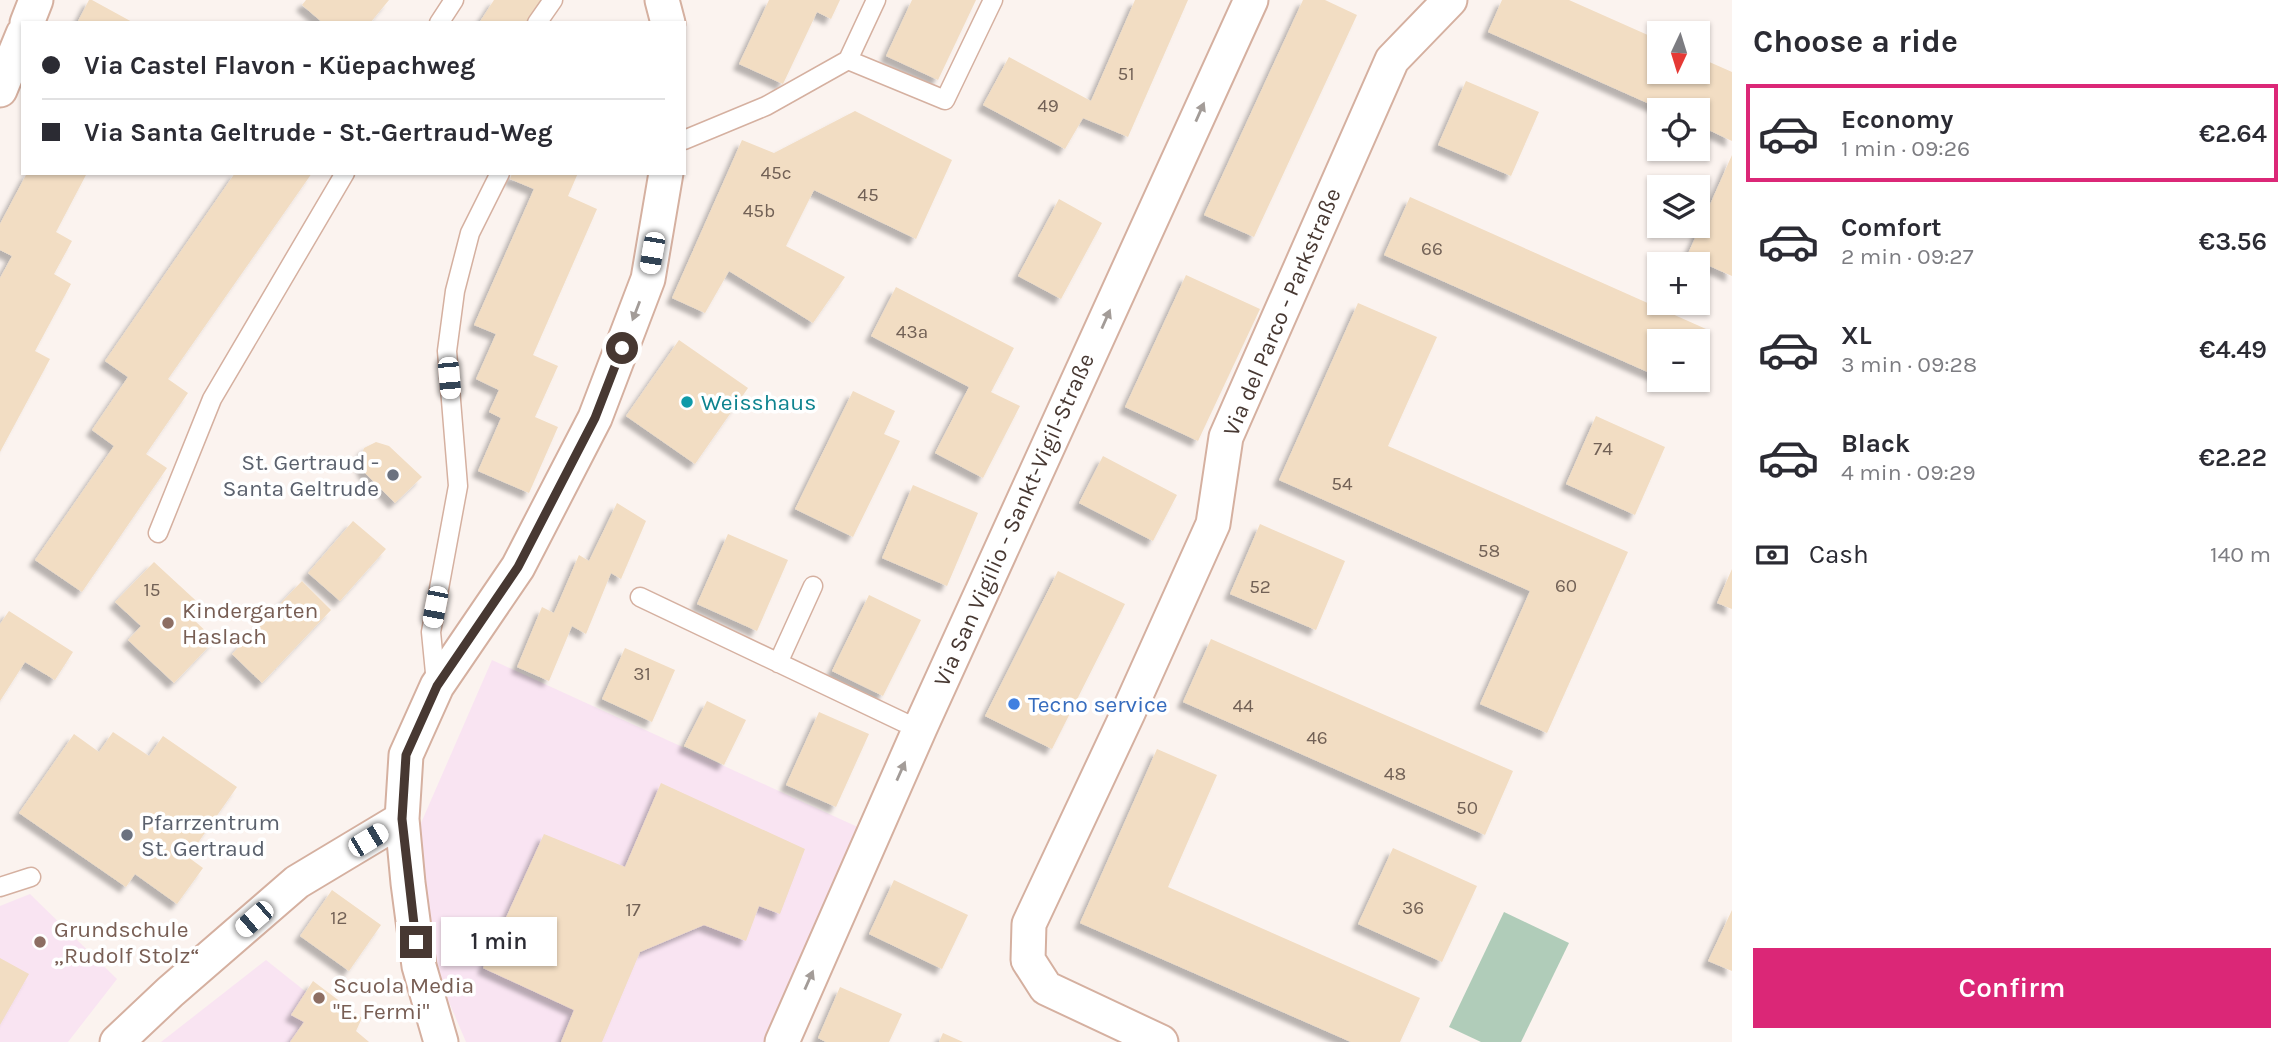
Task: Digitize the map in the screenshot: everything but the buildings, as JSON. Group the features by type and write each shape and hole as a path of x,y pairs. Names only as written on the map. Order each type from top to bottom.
{"street":[{"path":"28,21 36,0"},
{"path":"663,0 668,21"},
{"name":"Via San Vigilio - Sankt-Vigil-Straße","path":"782,1042 920,728 1251,0"},
{"name":"Via del Parco - Parkstraße","path":"1161,1042 1046,988 1028,960 1029,924 1213,524 1226,437 1392,60 1450,0"},
{"path":"0,90 21,39"},
{"path":"441,1042 419,965 408,883 402,819 406,755 437,686 518,567 595,418 648,279 666,175"},
{"path":"117,1042 170,992 297,882 402,819"}],"lane":[{"path":"440,21 454,0"},
{"path":"538,21 553,0"},
{"path":"686,139 766,106 848,60 876,0"},
{"path":"848,60 945,100 993,0"},
{"path":"158,533 212,399 344,175"},
{"path":"437,686 431,632 458,486 447,351 455,290 470,233 499,175"},
{"path":"778,663 813,586"},
{"path":"640,597 920,728"},
{"path":"0,887 31,877"}],"shaded area":[{"path":"492,660 873,834 782,1042 466,1042 434,967 418,830"},
{"name":"Grundschule „Rudolf Stolz“","path":"30,894 117,979 68,1042 0,1042 0,906"},
{"path":"266,960 369,1042 161,1042"}],"green space":[{"path":"1504,912 1569,943 1521,1042 1481,1042 1449,1027"}],"place":[{"name":"Weisshaus","path":"687,402"},
{"name":"St. Gertraud - Santa Geltrude","path":"393,475"},
{"name":"Kindergarten Haslach","path":"168,623"},
{"name":"Tecno service","path":"1014,704"},
{"name":"Pfarrzentrum St. Gertraud","path":"127,835"},
{"name":"Grundschule „Rudolf Stolz“","path":"40,942"},
{"name":"Scuola Media \"E. Fermi\"","path":"319,998"}],"route":[{"path":"416,942 402,819 406,755 437,686 518,567 595,418 622,348"}]}
